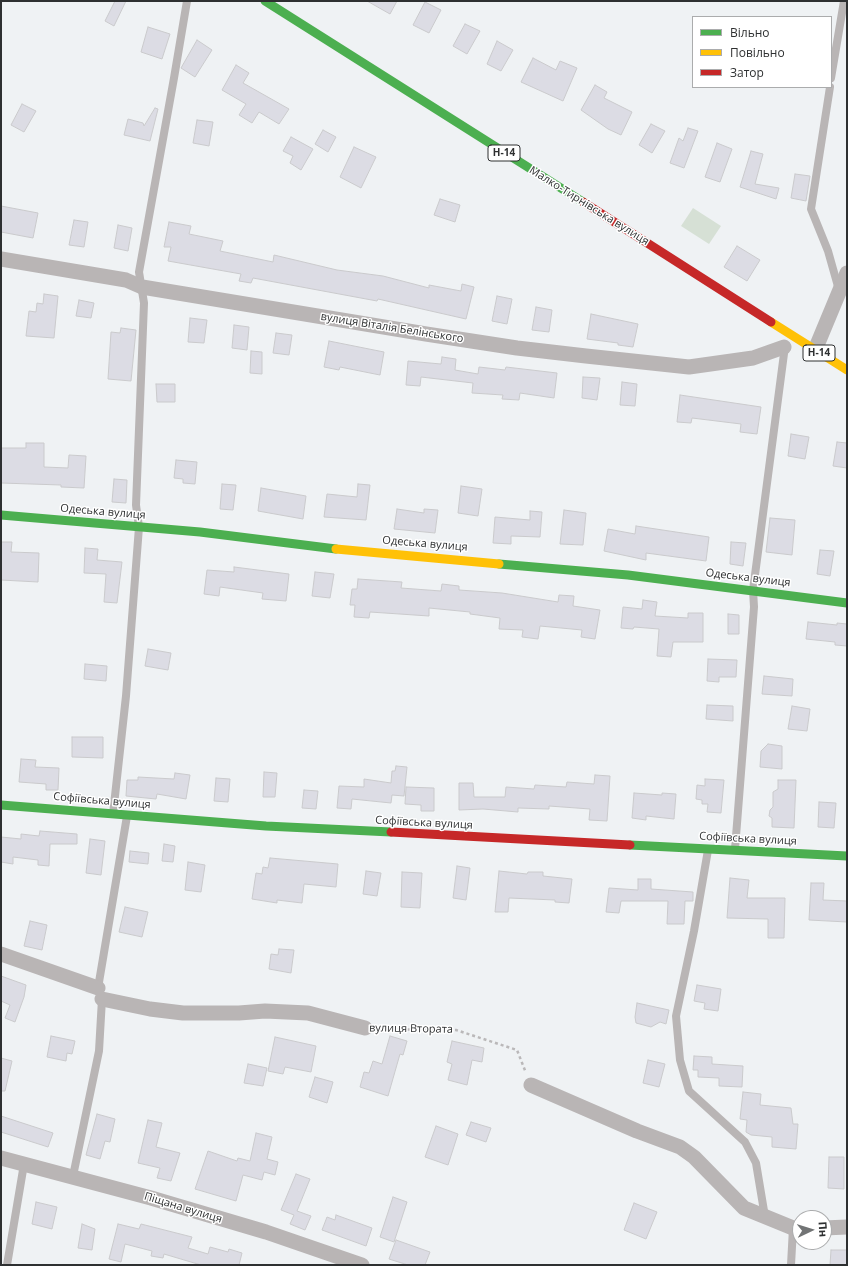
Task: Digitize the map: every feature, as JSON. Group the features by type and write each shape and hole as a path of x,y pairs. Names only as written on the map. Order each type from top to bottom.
{"street":[{"name":"Малко-Тирнівська вулиця","path":"265,1 788,341"},
{"name":"вулиця Віталія Белінського","path":"1,259 126,280 142,287 510,347 689,367 753,358 788,341"},
{"path":"815,350 840,293 847,273"},
{"name":"Н-14","path":"788,341 815,350 847,370"},
{"name":"Одеська вулиця","path":"1,515 200,532 347,550 628,575 847,603"},
{"name":"Софіївська вулиця","path":"1,805 266,826 847,856"},
{"name":"вулиця Втората","path":"1,954 100,994 150,1009 183,1012 239,1013 265,1011 308,1013 365,1028"},
{"path":"530,1085 636,1131 680,1147 694,1157 744,1208 765,1218 792,1227"},
{"name":"Піщана вулиця","path":"1,1158 73,1176 266,1232 362,1265"},
{"path":"832,1228 847,1228"}],"lane":[{"path":"113,814 126,696 139,527 136,505 144,304 139,272 187,1"},
{"path":"832,72 844,1"},
{"path":"830,88 811,209 828,251 840,293"},
{"path":"735,851 754,607 753,590 788,341"},
{"path":"73,1176 99,1051 100,994 128,815"},
{"path":"708,850 694,931 676,1016 680,1060 689,1091 745,1142 756,1163 765,1218"},
{"path":"7,1265 24,1164"},
{"path":"791,1265 793,1250"}],"path":[{"name":"вулиця Втората","path":"365,1028 456,1030 517,1050 530,1085"}],"shaded area":[{"path":"693,208 721,226 709,244 681,226"}],"building":[{"path":"115,1 126,1 114,26 105,21"},
{"path":"367,1 397,1 390,14"},
{"path":"425,2 441,10 429,33 413,25"},
{"path":"465,24 480,31 467,54 453,46"},
{"path":"148,27 170,34 162,59 141,52"},
{"path":"197,40 212,50 195,77 181,68"},
{"path":"497,41 513,50 501,71 487,64"},
{"path":"533,58 556,70 560,61 577,68 563,101 521,82"},
{"path":"236,65 249,73 243,83 289,109 279,124 259,112 252,123 239,115 246,104 222,90"},
{"path":"595,85 607,92 604,98 632,112 621,135 608,129 581,110"},
{"path":"22,104 36,111 24,132 11,125"},
{"path":"155,108 158,109 150,141 124,135 128,119 143,123 144,126"},
{"path":"197,120 213,122 209,146 193,143"},
{"path":"651,124 665,131 652,153 639,145"},
{"path":"688,128 698,131 684,168 670,163 679,138 683,141"},
{"path":"323,130 336,137 328,152 315,144"},
{"path":"291,137 313,149 301,170 290,163 293,156 283,151"},
{"path":"717,143 732,149 720,182 705,177"},
{"path":"354,147 376,157 361,188 340,177"},
{"path":"751,151 763,154 755,184 779,188 776,199 740,187"},
{"path":"795,174 810,176 806,201 791,198"},
{"path":"440,199 460,205 455,222 434,215"},
{"path":"1,206 38,213 33,238 1,232"},
{"path":"74,220 88,222 84,247 69,245"},
{"path":"169,222 191,226 189,234 223,241 220,251 273,262 274,255 337,270 383,276 429,288 429,285 461,291 462,284 474,287 466,319 378,299 377,301 253,278 251,283 239,281 241,274 168,261 171,247 164,247"},
{"path":"118,225 132,228 128,251 114,248"},
{"path":"737,246 760,260 747,281 724,267"},
{"path":"44,294 58,296 54,338 26,336 29,311 36,312 37,303 43,304"},
{"path":"497,296 512,299 507,324 492,321"},
{"path":"79,300 94,303 91,318 76,316"},
{"path":"536,307 552,310 549,332 532,330"},
{"path":"591,314 638,324 633,347 618,345 618,343 587,339"},
{"path":"190,318 207,320 204,343 188,342"},
{"path":"234,325 249,327 247,350 232,348"},
{"path":"121,328 136,330 131,381 108,379 111,332 120,333"},
{"path":"276,333 292,335 289,355 273,353"},
{"path":"329,341 384,352 380,375 340,367 339,370 324,367"},
{"path":"251,351 262,352 262,374 250,373"},
{"path":"442,357 456,359 455,370 478,374 479,367 505,370 506,367 557,373 554,398 520,393 519,400 502,399 503,395 472,393 473,383 421,377 420,386 406,385 408,361 441,364"},
{"path":"583,377 600,378 597,400 582,398"},
{"path":"622,382 637,384 635,406 620,405"},
{"path":"156,384 175,384 175,402 157,402"},
{"path":"680,395 761,407 757,434 740,432 741,424 692,418 691,423 677,422"},
{"path":"791,434 809,437 805,459 788,456"},
{"path":"837,442 847,443 847,468 833,466"},
{"path":"26,443 44,443 44,467 68,468 69,455 86,456 84,488 61,487 61,485 1,483 1,448 26,448"},
{"path":"176,460 197,462 195,484 183,483 183,479 174,478"},
{"path":"114,479 127,480 126,503 112,502"},
{"path":"222,484 236,485 233,510 220,509"},
{"path":"358,484 370,485 366,520 324,517 327,494 357,497"},
{"path":"461,486 482,489 478,516 458,513"},
{"path":"261,488 306,496 303,519 258,511"},
{"path":"397,509 424,513 424,509 438,510 435,533 394,529"},
{"path":"564,510 586,513 583,545 560,544"},
{"path":"530,511 542,512 540,537 511,536 511,544 493,543 495,517 530,520"},
{"path":"770,518 795,520 792,555 766,552"},
{"path":"636,526 709,537 706,561 646,553 646,560 604,551 608,529 635,534"},
{"path":"1,542 12,542 11,552 39,553 38,582 1,580"},
{"path":"731,542 746,543 743,566 730,564"},
{"path":"85,548 98,549 97,560 122,562 117,603 104,602 106,574 84,573"},
{"path":"820,550 834,551 830,576 817,574"},
{"path":"234,567 289,574 286,601 262,599 263,593 220,587 219,596 204,594 207,570 234,572"},
{"path":"315,572 334,574 330,598 312,596"},
{"path":"358,579 402,582 401,588 441,591 442,584 459,586 459,590 502,593 558,602 559,595 574,596 573,606 600,610 595,639 581,637 582,630 540,626 538,639 522,637 523,630 499,629 500,618 470,614 470,612 429,608 429,616 370,612 369,618 354,617 355,605 350,605 352,589 357,589"},
{"path":"643,600 657,602 655,616 688,618 688,613 703,613 703,642 673,642 671,657 657,656 659,629 634,627 633,629 621,628 623,607 642,609"},
{"path":"728,614 739,615 739,634 728,634"},
{"path":"808,622 837,625 837,623 847,624 847,646 835,645 835,642 806,639"},
{"path":"148,649 171,653 168,670 145,666"},
{"path":"708,659 737,660 736,677 719,677 719,682 707,681"},
{"path":"85,664 107,666 106,681 84,679"},
{"path":"764,676 793,679 792,696 762,694"},
{"path":"707,705 733,706 733,721 706,719"},
{"path":"792,706 810,709 807,731 788,729"},
{"path":"72,737 103,737 103,758 72,757"},
{"path":"768,744 782,746 782,769 760,767 761,751"},
{"path":"21,759 36,760 35,767 59,768 58,790 46,790 46,784 19,782"},
{"path":"396,766 407,767 404,796 392,795 391,803 352,799 351,809 337,808 339,786 364,787 364,779 391,783 392,771 395,771"},
{"path":"264,772 277,773 275,797 263,797"},
{"path":"175,773 190,775 186,799 157,794 156,799 126,796 127,780 138,780 138,777 174,779"},
{"path":"595,775 610,776 607,821 589,820 590,809 549,806 549,809 518,808 518,812 483,809 459,810 459,783 473,783 474,797 505,797 506,787 534,789 535,785 566,787 567,782 594,784"},
{"path":"216,778 230,779 228,802 214,801"},
{"path":"705,779 724,780 721,813 707,812 708,804 702,804 702,800 696,799 697,785 705,786"},
{"path":"778,780 796,780 794,828 772,827 772,818 769,816 770,810 773,807 773,792 778,789"},
{"path":"406,787 434,788 434,811 421,811 421,805 405,804"},
{"path":"304,790 318,791 316,809 302,808"},
{"path":"634,793 662,795 662,793 676,794 674,819 646,816 646,820 632,818"},
{"path":"819,802 836,803 834,828 818,827"},
{"path":"40,831 77,834 77,844 50,844 49,866 38,865 38,860 13,857 13,864 1,862 1,837 21,839 21,834 39,836"},
{"path":"90,839 105,841 101,875 86,873"},
{"path":"164,844 175,846 173,862 162,861"},
{"path":"130,851 149,853 148,864 129,862"},
{"path":"270,858 338,864 336,887 304,884 302,903 277,900 277,903 252,899 256,873 262,874 263,867 268,868"},
{"path":"188,862 205,865 201,892 185,890"},
{"path":"457,866 470,868 466,900 453,898"},
{"path":"366,871 381,873 377,896 363,894"},
{"path":"499,871 527,874 528,872 543,872 543,876 572,879 569,903 555,902 555,900 509,898 508,912 495,912"},
{"path":"402,872 422,873 420,908 401,907"},
{"path":"730,878 749,880 747,898 785,898 784,938 768,938 768,919 727,918"},
{"path":"638,879 651,879 651,889 693,892 693,901 685,901 684,924 667,924 668,901 621,901 619,913 606,912 609,888 638,890"},
{"path":"811,883 824,883 823,900 847,901 847,922 809,920"},
{"path":"125,907 148,912 142,937 119,932"},
{"path":"30,921 47,925 42,950 24,946"},
{"path":"279,949 294,950 291,973 269,969 271,954 278,955"},
{"path":"1,976 26,985 24,997 15,1022 5,1018 10,1005 1,1001"},
{"path":"697,985 721,989 718,1011 704,1009 705,1003 694,1001"},
{"path":"637,1003 669,1010 666,1024 660,1022 651,1027 636,1023 635,1017"},
{"path":"51,1036 75,1041 72,1054 67,1053 66,1061 47,1057"},
{"path":"390,1036 407,1041 403,1055 400,1054 388,1096 360,1087 364,1072 369,1073 373,1061 382,1064"},
{"path":"275,1037 316,1046 311,1072 285,1067 283,1074 268,1071"},
{"path":"452,1041 484,1048 482,1062 472,1060 467,1085 448,1080 452,1064 447,1062"},
{"path":"694,1056 712,1057 712,1064 743,1066 742,1087 719,1086 719,1078 698,1077 698,1070 693,1070"},
{"path":"1,1058 12,1061 5,1091 1,1091"},
{"path":"648,1060 665,1064 659,1087 643,1083"},
{"path":"248,1064 267,1068 263,1086 244,1083"},
{"path":"315,1077 333,1082 327,1103 309,1097"},
{"path":"743,1092 761,1094 760,1105 791,1108 793,1124 798,1124 796,1149 772,1147 772,1137 751,1135 746,1132 747,1120 740,1119"},
{"path":"97,1114 115,1119 110,1142 105,1141 100,1159 86,1155"},
{"path":"1,1116 53,1133 48,1147 1,1132"},
{"path":"148,1120 162,1123 156,1147 180,1153 171,1181 157,1178 160,1168 138,1163"},
{"path":"471,1122 491,1128 486,1142 466,1135"},
{"path":"436,1126 458,1134 448,1165 425,1157"},
{"path":"256,1133 272,1137 267,1159 278,1162 275,1175 264,1172 262,1180 243,1175 236,1201 195,1189 208,1151 237,1161 238,1158 250,1161"},
{"path":"829,1157 844,1157 844,1189 828,1188"},
{"path":"296,1174 310,1179 297,1211 311,1216 305,1230 290,1224 294,1215 281,1210"},
{"path":"393,1197 407,1202 394,1242 380,1237"},
{"path":"36,1202 57,1207 52,1229 32,1224"},
{"path":"634,1203 657,1212 646,1239 624,1230"},
{"path":"336,1215 372,1228 366,1246 322,1230 327,1217 335,1220"},
{"path":"82,1224 95,1229 92,1250 78,1248"},
{"path":"118,1224 139,1229 141,1224 192,1237 188,1248 208,1254 210,1247 228,1252 229,1249 242,1253 239,1265 201,1265 164,1254 163,1258 151,1256 152,1251 125,1244 121,1262 109,1259"},
{"path":"396,1240 430,1252 425,1265 408,1265 389,1259"},
{"path":"831,1250 847,1250 847,1265 830,1265"}],"traffic: fast":[{"path":"265,1 583,202"},
{"path":"1,515 200,532 336,549"},
{"path":"499,564 628,575 847,603"},
{"path":"1,805 266,826 391,832"},
{"path":"630,845 847,856"}],"traffic: slow":[{"path":"771,322 847,370"},
{"path":"336,549 499,564"}],"traffic: jam":[{"path":"583,202 771,322"},
{"path":"391,832 630,845"}]}
